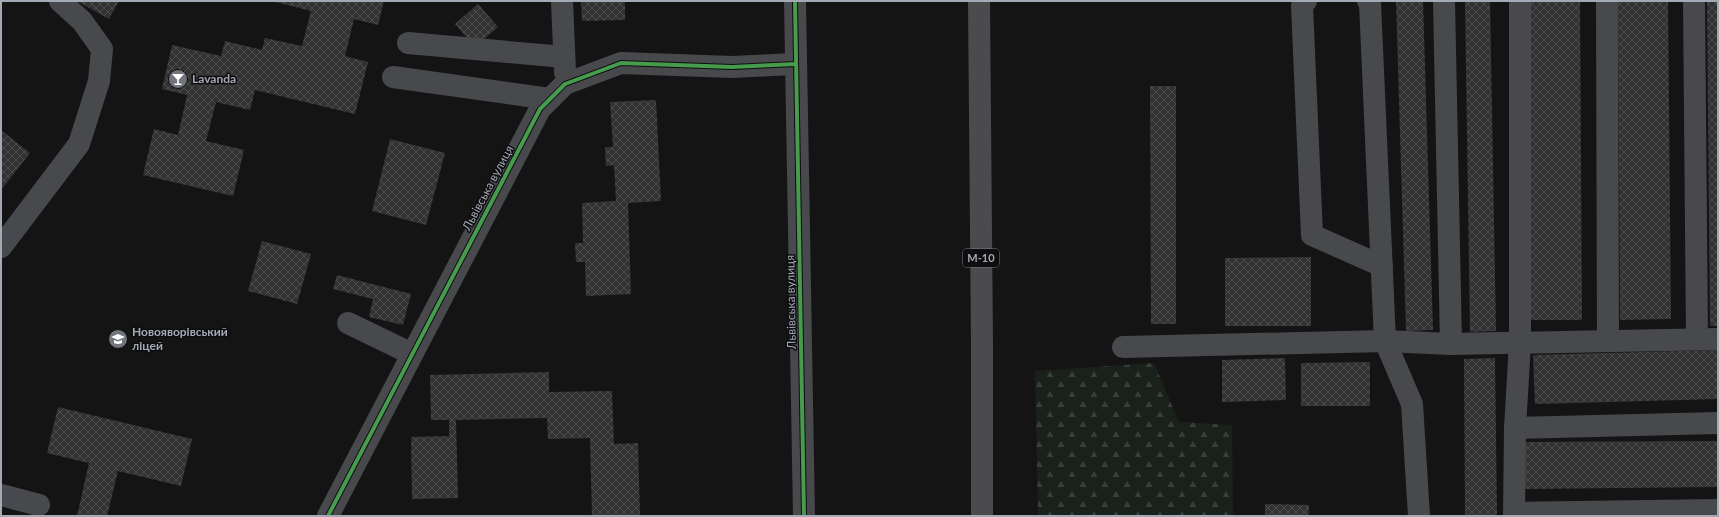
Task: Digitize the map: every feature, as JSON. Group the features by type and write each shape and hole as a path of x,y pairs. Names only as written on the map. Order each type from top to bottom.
{"highway":[{"name":"М-10","path":"979,1 982,516"}],"street":[{"path":"1,247 79,144 99,81 102,48 82,21 60,1"},
{"path":"562,1 565,84"},
{"name":"Львівська вулиця","path":"795,1 804,516"},
{"path":"1306,1 1302,6 1312,235 1382,266"},
{"path":"1368,1 1370,3 1385,341 1412,404 1419,516"},
{"path":"1444,1 1451,344"},
{"path":"1520,1 1520,343 1515,428 1514,514 1718,510"},
{"path":"1607,1 1608,341"},
{"path":"1694,1 1697,339"},
{"path":"408,43 564,57"},
{"name":"Львівська вулиця","path":"328,516 540,109 565,84 621,63 732,67 796,64"},
{"path":"393,77 550,100"},
{"path":"348,323 412,354"},
{"path":"1123,347 1385,341 1451,344 1718,339"},
{"path":"1515,428 1718,423"},
{"path":"1,495 39,505"}],"green space":[{"path":"1154,363 1179,422 1232,425 1233,516 1038,516 1035,371"}],"building":[{"path":"77,1 119,1 109,19"},
{"path":"272,1 384,1 378,25 354,19 345,56 368,62 355,114 255,90 250,110 216,102 206,141 244,150 233,196 143,175 154,129 178,135 187,95 162,89 172,45 221,56 225,41 262,50 265,38 302,46 311,11"},
{"path":"581,1 625,1 625,20 582,21"},
{"path":"1396,1 1423,1 1433,330 1406,331"},
{"path":"1465,1 1490,1 1496,331 1470,332"},
{"path":"1529,1 1580,1 1582,320 1531,320"},
{"path":"1618,1 1668,1 1671,319 1620,320"},
{"path":"1707,1 1718,1 1718,326 1710,326"},
{"path":"478,4 498,27 475,47 455,24"},
{"path":"1150,86 1176,86 1176,324 1151,324"},
{"path":"656,100 661,201 628,203 631,294 586,296 585,262 576,262 575,243 583,243 582,203 616,201 614,165 606,166 605,147 613,147 610,102"},
{"path":"1,130 30,153 1,190"},
{"path":"390,139 445,153 426,225 372,211"},
{"path":"262,241 311,254 297,304 248,291"},
{"path":"1311,257 1311,326 1225,326 1225,258"},
{"path":"337,275 411,294 403,325 369,317 373,299 333,289"},
{"path":"1718,350 1718,399 1535,404 1533,355"},
{"path":"1285,358 1286,400 1222,402 1222,360"},
{"path":"1495,358 1497,516 1465,516 1464,359"},
{"path":"1370,362 1370,406 1301,406 1301,363"},
{"path":"549,372 549,392 612,391 614,444 638,443 640,516 592,516 590,438 548,439 547,418 456,420 458,498 412,499 411,437 449,436 449,420 431,420 430,375"},
{"path":"58,407 192,439 181,486 118,471 107,516 77,516 89,463 47,453"},
{"path":"1718,441 1718,487 1519,489 1519,442"},
{"path":"1265,504 1309,505 1309,516 1265,516"}],"cycle path":[{"path":"795,1 804,516"},
{"path":"328,516 540,109 565,84 621,63 732,67 796,64"}],"place":[{"name":"Lavanda","path":"178,79"},
{"name":"Новояворівський ліцей","path":"118,339"}]}
